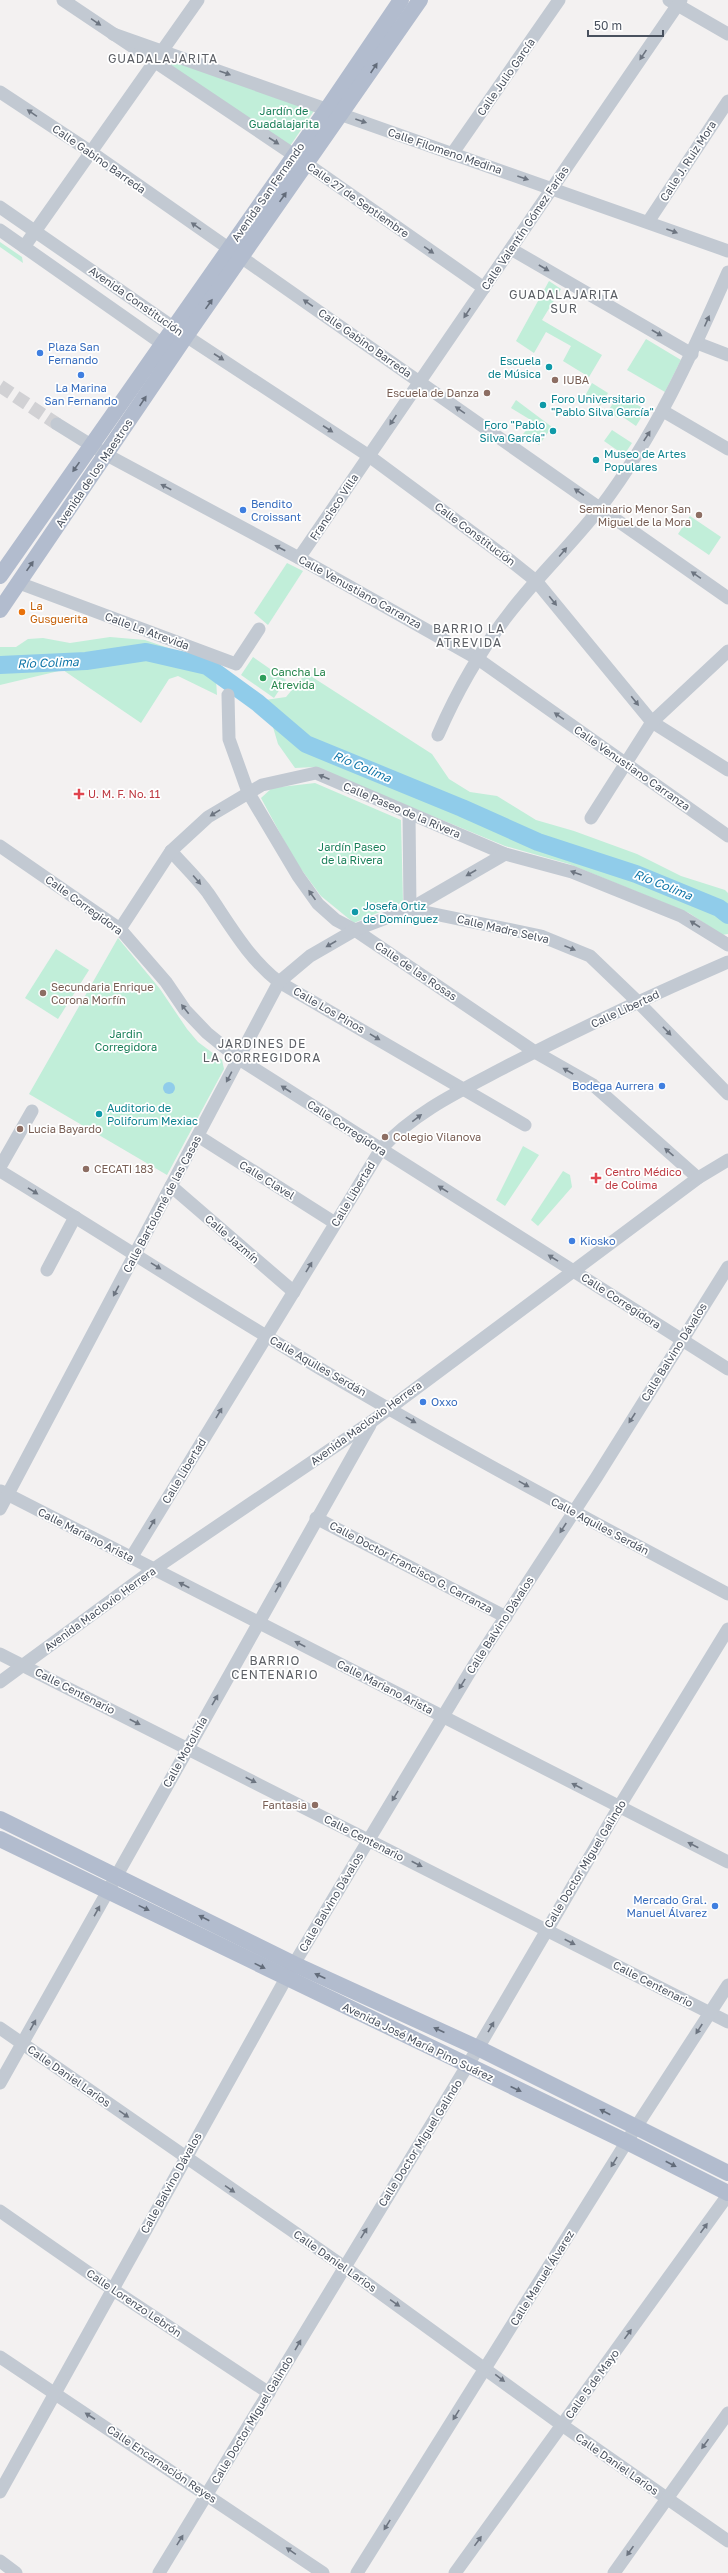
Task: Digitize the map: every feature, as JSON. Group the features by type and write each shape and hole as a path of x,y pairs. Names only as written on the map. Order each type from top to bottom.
{"main road":[{"name":"Avenida San Fernando","path":"334,112 400,0"},
{"name":"Avenida San Fernando","path":"162,343 180,331 334,112 420,0"},
{"name":"Avenida de los Maestros","path":"0,610 107,455 180,331"},
{"name":"Avenida de los Maestros","path":"0,576 162,343"},
{"path":"0,1819 117,1875"},
{"path":"0,1839 109,1891"},
{"name":"Avenida José María Pino Suárez","path":"117,1875 294,1964 478,2048 728,2173"},
{"name":"Avenida José María Pino Suárez","path":"109,1891 286,1979 627,2142 728,2194"}],"street":[{"name":"Calle 27 de Septiembre","path":"64,0 112,34 300,159 484,288"},
{"path":"24,247 198,0"},
{"name":"Calle Julio García","path":"452,154 559,0"},
{"path":"676,2 728,34"},
{"name":"Calle Valentín Gómez Farías","path":"369,456 511,249 676,2"},
{"name":"Calle 27 de Septiembre","path":"112,34 162,51"},
{"name":"Calle Filomeno Medina","path":"162,51 728,251"},
{"name":"Calle Gabino Barreda","path":"0,92 91,152 728,598"},
{"name":"Calle J. Ruiz Mora","path":"648,222 728,101"},
{"name":"Avenida Constitución","path":"0,207 180,331"},
{"name":"Avenida Constitución","path":"0,230 162,343"},
{"path":"511,249 694,348 728,355"},
{"path":"438,735 459,687 511,611 600,507 664,411 728,272"},
{"name":"Calle Constitución","path":"180,331 369,456 536,581 652,722 728,770"},
{"path":"664,411 728,449"},
{"name":"Calle Venustiano Carranza","path":"57,424 107,455 299,558 478,659 728,836"},
{"name":"Francisco Villa","path":"299,558 369,456"},
{"name":"Calle La Atrevida","path":"18,583 236,664 259,629"},
{"path":"591,818 652,722 728,651"},
{"name":"Calle de las Rosas","path":"228,695 229,739 248,792 298,876 318,904 336,920 355,930 535,1052 593,1086 698,1178"},
{"name":"Calle Paseo de la Rivera","path":"120,929 171,851 208,817 262,785 316,773 505,854 572,872 681,916 728,946"},
{"path":"409,813 410,909"},
{"name":"Calle Corregidora","path":"0,846 120,929 166,982 185,1010 207,1033 239,1059 728,1369"},
{"name":"Calle Los Pinos","path":"171,851 207,892 237,938 260,965 280,982 462,1090 525,1125"},
{"name":"Calle Bartolomé de las Casas","path":"0,1509 4,1493 136,1253 280,982 310,956 355,930 410,909 505,854"},
{"name":"Calle Madre Selva","path":"410,909 541,936 590,956 638,1002 728,1094"},
{"name":"Calle Libertad","path":"131,1558 335,1223 381,1149 391,1138 425,1112 462,1090 535,1052 638,1002 728,962"},
{"path":"0,1167 32,1111"},
{"name":"Calle Clavel","path":"198,1136 335,1223"},
{"name":"Avenida Maclovio Herrera","path":"0,1682 154,1569 372,1422 698,1178 728,1160"},
{"name":"Calle Aquiles Serdán","path":"0,1171 136,1253 266,1336 389,1408 574,1512 728,1594"},
{"name":"Calle Jazmín","path":"171,1186 294,1292"},
{"path":"47,1270 75,1217"},
{"name":"Calle Balvino Dávalos","path":"0,2492 54,2392 294,1964 442,1716 574,1512 728,1267"},
{"name":"Calle Motolinía","path":"0,2083 109,1891 316,1518 372,1422"},
{"name":"Calle Mariano Arista","path":"4,1493 728,1862"},
{"name":"Calle Doctor Francisco G. Carranza","path":"316,1518 506,1617"},
{"name":"Calle Doctor Miguel Galindo","path":"159,2573 269,2394 344,2266 478,2048 619,1807 728,1629"},
{"name":"Calle Centenario","path":"0,1654 728,2022"},
{"name":"Calle Manuel Álvarez","path":"358,2573 636,2127 709,2012 728,1985"},
{"name":"Calle Daniel Larios","path":"0,2028 185,2158 344,2266 486,2368 562,2425 728,2541"},
{"name":"Calle 5 de Mayo","path":"455,2573 728,2194"},
{"name":"Calle Lorenzo Lebrón","path":"0,2211 112,2289 269,2394"},
{"name":"Calle Encarnación Reyes","path":"0,2357 208,2494 323,2573"},
{"path":"614,2573 728,2413"},
{"path":"0,2562 16,2573"}],"green space":[{"name":"Jardín de Guadalajarita","path":"168,58 316,108 290,146 164,65"},
{"path":"0,242 22,257 23,263 0,247"},
{"path":"549,281 561,289 542,320 602,355 589,377 563,361 571,346 546,332 534,353 516,341"},
{"path":"646,339 681,360 665,392 627,370"},
{"path":"592,383 608,393 600,406 585,396"},
{"path":"619,394 646,410 636,426 620,415 618,418 608,411"},
{"path":"516,400 552,427 539,445 523,434 534,422 511,408"},
{"path":"612,430 632,443 624,455 604,441"},
{"path":"690,516 721,537 709,555 678,534"},
{"path":"287,563 303,571 268,625 254,613"},
{"path":"110,637 145,640 215,664 217,695 178,676 169,679 141,723 63,670 0,685 0,647 16,647 28,639 43,638 70,643"},
{"name":"Cancha La Atrevida","path":"253,657 286,680 274,698 241,675"},
{"path":"306,673 432,754 449,779 470,792 497,796 536,820 574,831 637,854 681,876 725,890 728,893 728,934 722,935 689,913 569,864 505,846 314,767 295,768 278,744 265,700 286,697"},
{"name":"Jardín Paseo de la Rivera","path":"315,783 401,820 403,902 354,923 321,896 295,861 261,798 272,788"},
{"name":"Jardin Corregidora","path":"118,938 160,989 187,1029 198,1042 222,1060 224,1069 167,1175 29,1094"},
{"path":"56,949 89,970 58,1019 25,998"},
{"path":"523,1146 539,1155 505,1206 496,1200"},
{"path":"563,1171 570,1175 572,1187 538,1226 531,1220"}],"water":[{"path":"167,1082 171,1082 175,1088 171,1094 167,1094 163,1090 163,1086"}],"waterway":[{"name":"Río Colima","path":"0,665 86,661 146,652 207,666 258,703 306,744 462,808 538,842 636,874 719,908 728,915"}],"tunnel":[{"path":"0,386 57,424"}],"place":[{"name":"Plaza San Fernando","path":"40,353"},
{"name":"Escuela de Música","path":"549,367"},
{"name":"La Marina San Fernando","path":"81,375"},
{"name":"IUBA","path":"555,380"},
{"name":"Escuela de Danza","path":"487,393"},
{"name":"Foro Universitario \"Pablo Silva García\"","path":"543,405"},
{"name":"Foro \"Pablo Silva García\"","path":"553,431"},
{"name":"Museo de Artes Populares","path":"596,460"},
{"name":"Bendito Croissant","path":"243,510"},
{"name":"Seminario Menor San Miguel de la Mora","path":"699,515"},
{"name":"La Gusguerita","path":"22,612"},
{"name":"Cancha La Atrevida","path":"263,678"},
{"name":"U. M. F. No. 11","path":"79,794"},
{"name":"Josefa Ortiz de Domínguez","path":"355,912"},
{"name":"Secundaria Enrique Corona Morfín","path":"43,993"},
{"name":"Bodega Aurrera","path":"662,1086"},
{"name":"Auditorio de Poliforum Mexiac","path":"99,1114"},
{"name":"Lucia Bayardo","path":"20,1129"},
{"name":"Colegio Vilanova","path":"385,1137"},
{"name":"CECATI 183","path":"86,1169"},
{"name":"Centro Médico de Colima","path":"596,1178"},
{"name":"Kiosko","path":"572,1241"},
{"name":"Oxxo","path":"423,1402"},
{"name":"Fantasia","path":"315,1805"},
{"name":"Mercado Gral. Manuel Álvarez","path":"715,1906"}],"district":[{"name":"GUADALAJARITA","path":"163,59"},
{"name":"GUADALAJARITA SUR","path":"564,302"},
{"name":"BARRIO LA ATREVIDA","path":"469,636"},
{"name":"JARDINES DE LA CORREGIDORA","path":"262,1051"},
{"name":"BARRIO CENTENARIO","path":"275,1668"}]}
